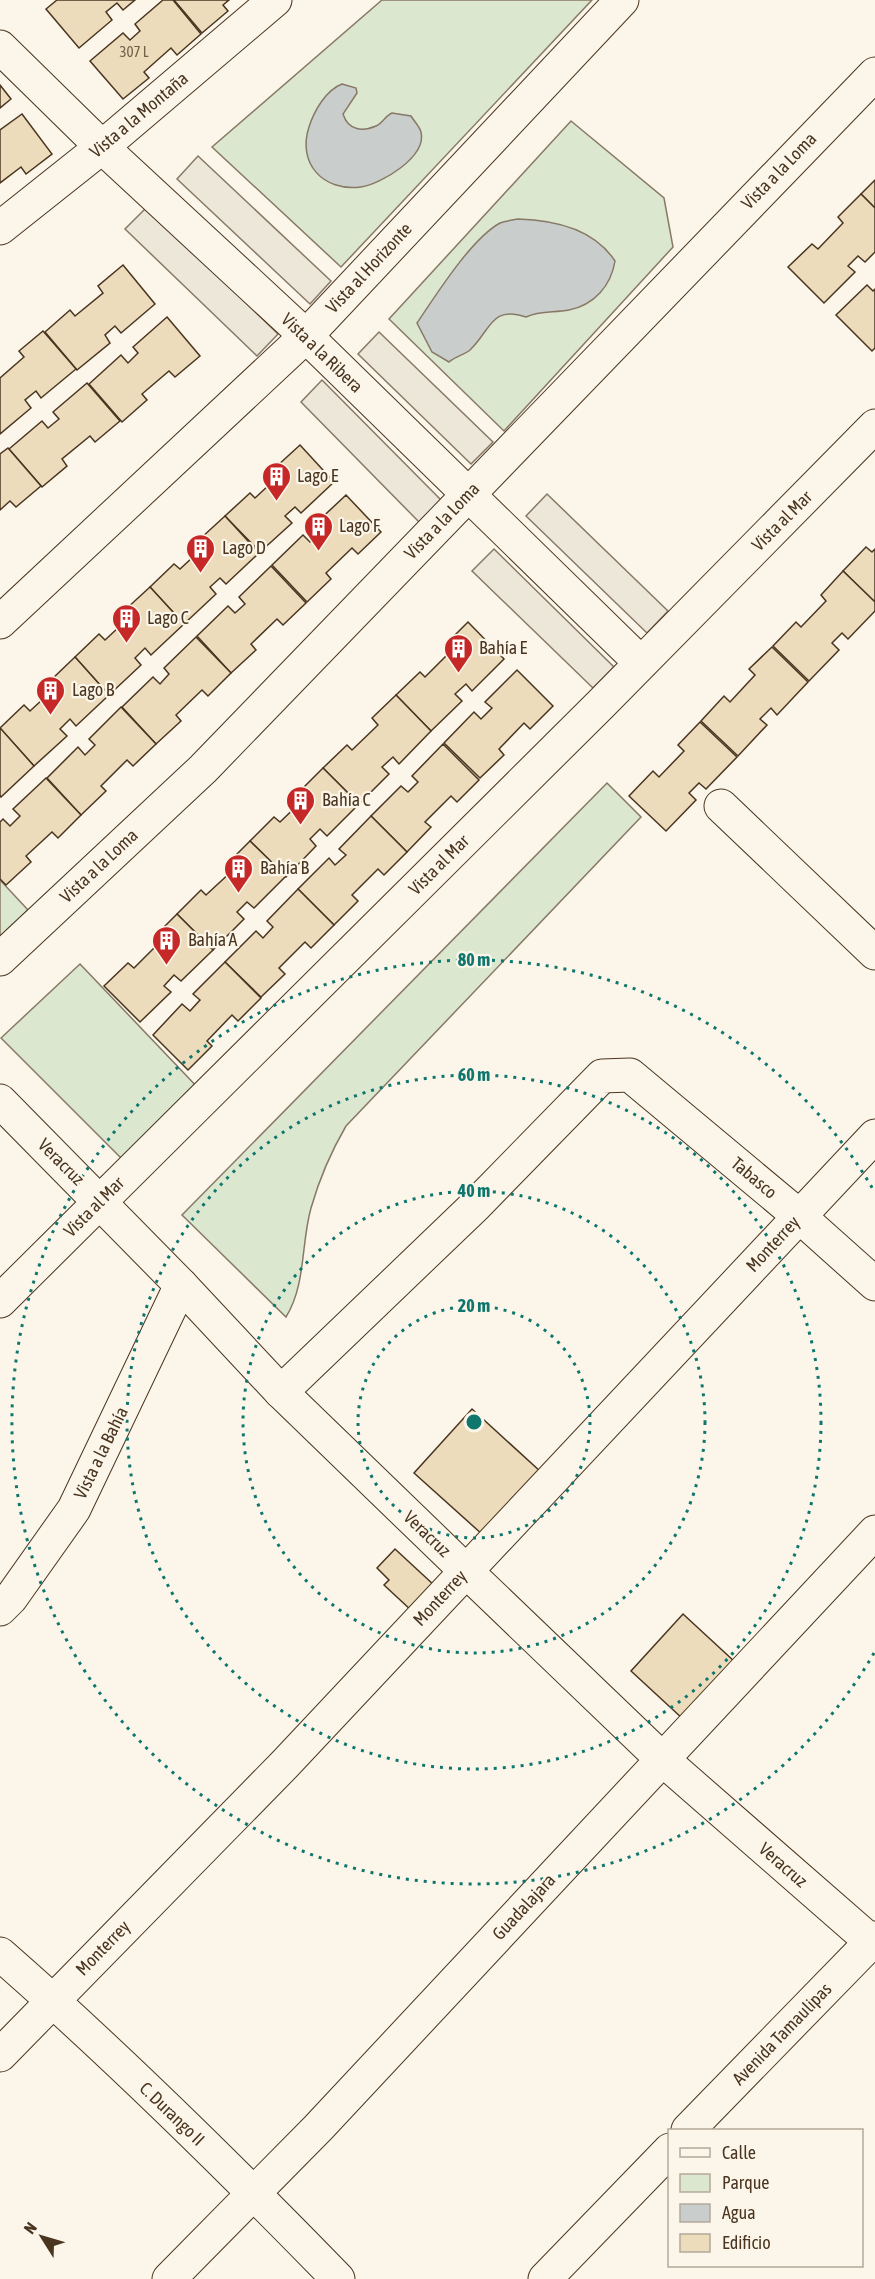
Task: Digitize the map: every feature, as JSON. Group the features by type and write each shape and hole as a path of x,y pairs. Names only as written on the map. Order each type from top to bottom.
{"street":[{"name":"Vista a la Montaña","path":"0,228 102,147 275,0"},
{"name":"Vista al Horizonte","path":"0,622 306,336 621,0"},
{"name":"Vista a la Ribera","path":"0,47 102,147 306,336 641,663"},
{"name":"Vista a la Loma","path":"0,959 202,769 875,74"},
{"name":"Vista al Mar","path":"0,1301 641,663 875,426"},
{"path":"721,806 875,952"},
{"name":"Tabasco","path":"281,1392 476,1205 602,1076 630,1075 800,1216 875,1284"},
{"name":"Veracruz","path":"0,1101 181,1285 281,1392 466,1571 662,1759 874,1942"},
{"name":"Monterrey","path":"0,2055 285,1764 875,1136"},
{"name":"Vista a la Bahía","path":"0,1609 11,1598 74,1509 181,1285"},
{"name":"Guadalajara","path":"169,2279 318,2128 875,1532"},
{"name":"Avenida Tamaulipas","path":"689,2129 874,1942"},
{"name":"C. Durango II","path":"0,1954 53,2000 254,2192 338,2279"},
{"path":"544,2279 668,2151"}],"green space":[{"path":"382,0 592,0 341,267 212,147"},
{"path":"571,121 664,198 673,247 504,431 389,319"},
{"path":"607,783 641,817 346,1126 326,1165 314,1197 297,1291 286,1317 182,1215"},
{"path":"0,880 28,910 0,937"},
{"path":"80,964 201,1091 127,1164 1,1038"}],"shaded area":[{"path":"198,156 331,281 310,304 177,179"},
{"path":"147,207 278,334 257,356 125,229"},
{"path":"379,332 493,442 471,464 358,354"},
{"path":"322,380 441,500 419,522 301,402"},
{"path":"547,494 668,611 647,633 526,516"},
{"path":"494,549 614,667 593,688 472,571"}],"water":[{"path":"342,84 356,88 357,93 343,114 352,126 361,129 371,128 392,113 411,116 421,132 421,141 410,160 390,175 370,185 347,187 335,185 325,180 310,163 306,140 314,114 326,96"},
{"path":"518,219 559,224 596,241 615,261 610,278 600,293 578,307 537,313 526,317 505,314 498,317 470,350 449,362 432,352 417,323 444,283 477,241 500,223"}],"building":[{"path":"57,0 135,0 123,10 117,3 106,12 112,20 79,48 46,9"},
{"path":"163,0 173,0 201,34 177,55 171,48 144,72 149,78 123,99 90,61 123,33 130,40 140,31 135,24"},
{"path":"174,0 229,0 223,5 228,11 202,33"},
{"path":"0,85 11,99 0,108"},
{"path":"22,114 52,154 26,174 21,167 0,183 0,130"},
{"path":"875,180 875,208 861,194"},
{"path":"861,194 875,208 875,252 865,262 858,256 848,266 855,272 824,303 788,267 812,244 818,249 843,223 838,217"},
{"path":"123,265 155,304 121,333 115,326 105,335 110,343 77,370 45,332 70,310 75,316 103,293 98,286"},
{"path":"867,285 873,291 875,289 875,348 872,351 836,315"},
{"path":"167,317 200,356 175,377 169,371 142,394 147,400 122,422 89,384 121,355 128,363 138,353 133,347"},
{"path":"43,331 76,369 41,398 36,391 25,400 31,408 0,434 0,378 24,357 19,351"},
{"path":"87,383 120,421 95,442 90,436 62,459 67,466 42,487 9,449 42,421 48,428 59,419 53,412"},
{"name":"Lago E","path":"300,445 334,482 301,513 295,507 285,516 292,523 260,552 225,516 250,493 255,498 282,473 276,467"},
{"path":"8,448 41,486 16,507 10,501 0,510 0,454"},
{"name":"Lago F","path":"346,495 381,532 358,554 352,548 326,573 331,579 307,602 272,565 303,535 310,542 320,532 313,526"},
{"name":"Lago D","path":"225,516 259,553 226,584 220,578 210,587 216,594 184,624 150,587 174,564 180,569 206,545 201,538"},
{"path":"866,547 872,552 875,549 875,602 843,571"},
{"path":"271,566 306,603 283,625 277,619 251,644 256,650 231,673 197,636 228,606 235,613 245,604 239,597"},
{"path":"843,571 875,602 875,611 848,639 842,633 832,643 839,650 809,681 773,646 796,622 801,627 826,601 821,595"},
{"name":"Lago C","path":"150,587 184,624 151,655 145,648 135,658 141,665 109,695 75,657 99,634 105,640 131,616 126,609"},
{"name":"Bahía E","path":"468,622 504,659 472,691 466,684 455,694 462,701 431,731 396,695 420,672 425,677 451,651 445,645"},
{"path":"196,637 231,673 208,696 202,690 176,715 181,721 156,744 122,707 153,677 160,684 169,674 164,668"},
{"path":"772,647 808,682 777,715 771,708 760,719 767,725 738,756 701,721 724,696 730,702 755,675 749,669"},
{"name":"Lago B","path":"75,657 109,695 76,726 70,719 60,729 67,736 34,766 0,728 24,705 30,711 57,686 51,680"},
{"path":"517,670 553,706 530,729 524,723 499,749 504,755 480,778 444,743 474,712 481,719 492,708 485,702"},
{"path":"396,695 431,731 399,764 393,757 382,767 389,774 359,804 323,768 347,745 352,750 378,725 372,718"},
{"path":"121,707 156,744 133,766 127,760 101,786 106,791 81,815 47,778 78,747 85,755 95,745 89,739"},
{"path":"700,722 737,757 706,789 699,783 689,793 696,800 666,831 629,796 653,771 659,777 684,751 678,745"},
{"path":"0,728 34,766 1,797 0,795"},
{"path":"443,744 479,780 457,802 451,796 425,822 431,827 407,852 371,816 401,786 408,792 418,782 412,776"},
{"name":"Bahía C","path":"323,768 359,804 327,836 320,829 310,839 316,846 286,877 250,841 274,817 280,822 306,797 300,791"},
{"path":"46,778 81,815 58,838 52,832 26,856 31,862 6,885 0,879 0,822 3,819 10,826 20,816 13,809"},
{"path":"371,816 407,852 384,875 378,869 352,895 358,901 334,925 298,889 329,858 335,865 346,855 339,849"},
{"name":"Bahía B","path":"250,841 286,876 254,908 247,902 237,912 244,919 213,950 177,914 201,890 206,895 233,870 227,864"},
{"path":"298,889 334,925 311,948 305,942 279,968 285,974 261,997 225,962 256,931 263,938 273,927 267,921"},
{"name":"Bahía A","path":"177,914 213,950 181,981 174,975 164,986 171,992 140,1022 104,986 128,963 134,968 159,943 154,937"},
{"path":"225,962 261,998 238,1021 232,1015 207,1041 212,1046 188,1070 153,1035 182,1004 190,1011 200,1000 193,994"},
{"path":"472,1409 541,1472 483,1535 414,1473"},
{"path":"395,1549 435,1586 412,1611 384,1585 389,1580 377,1568"},
{"path":"683,1614 735,1662 683,1719 631,1671"}],"place":[{"name":"Lago E","path":"276,502"},
{"name":"Lago F","path":"318,552"},
{"name":"Lago D","path":"201,574"},
{"name":"Lago C","path":"126,644"},
{"name":"Bahía E","path":"458,674"},
{"name":"Lago B","path":"51,716"},
{"name":"Bahía C","path":"301,826"},
{"name":"Bahía B","path":"239,894"},
{"name":"Bahía A","path":"167,966"}]}
